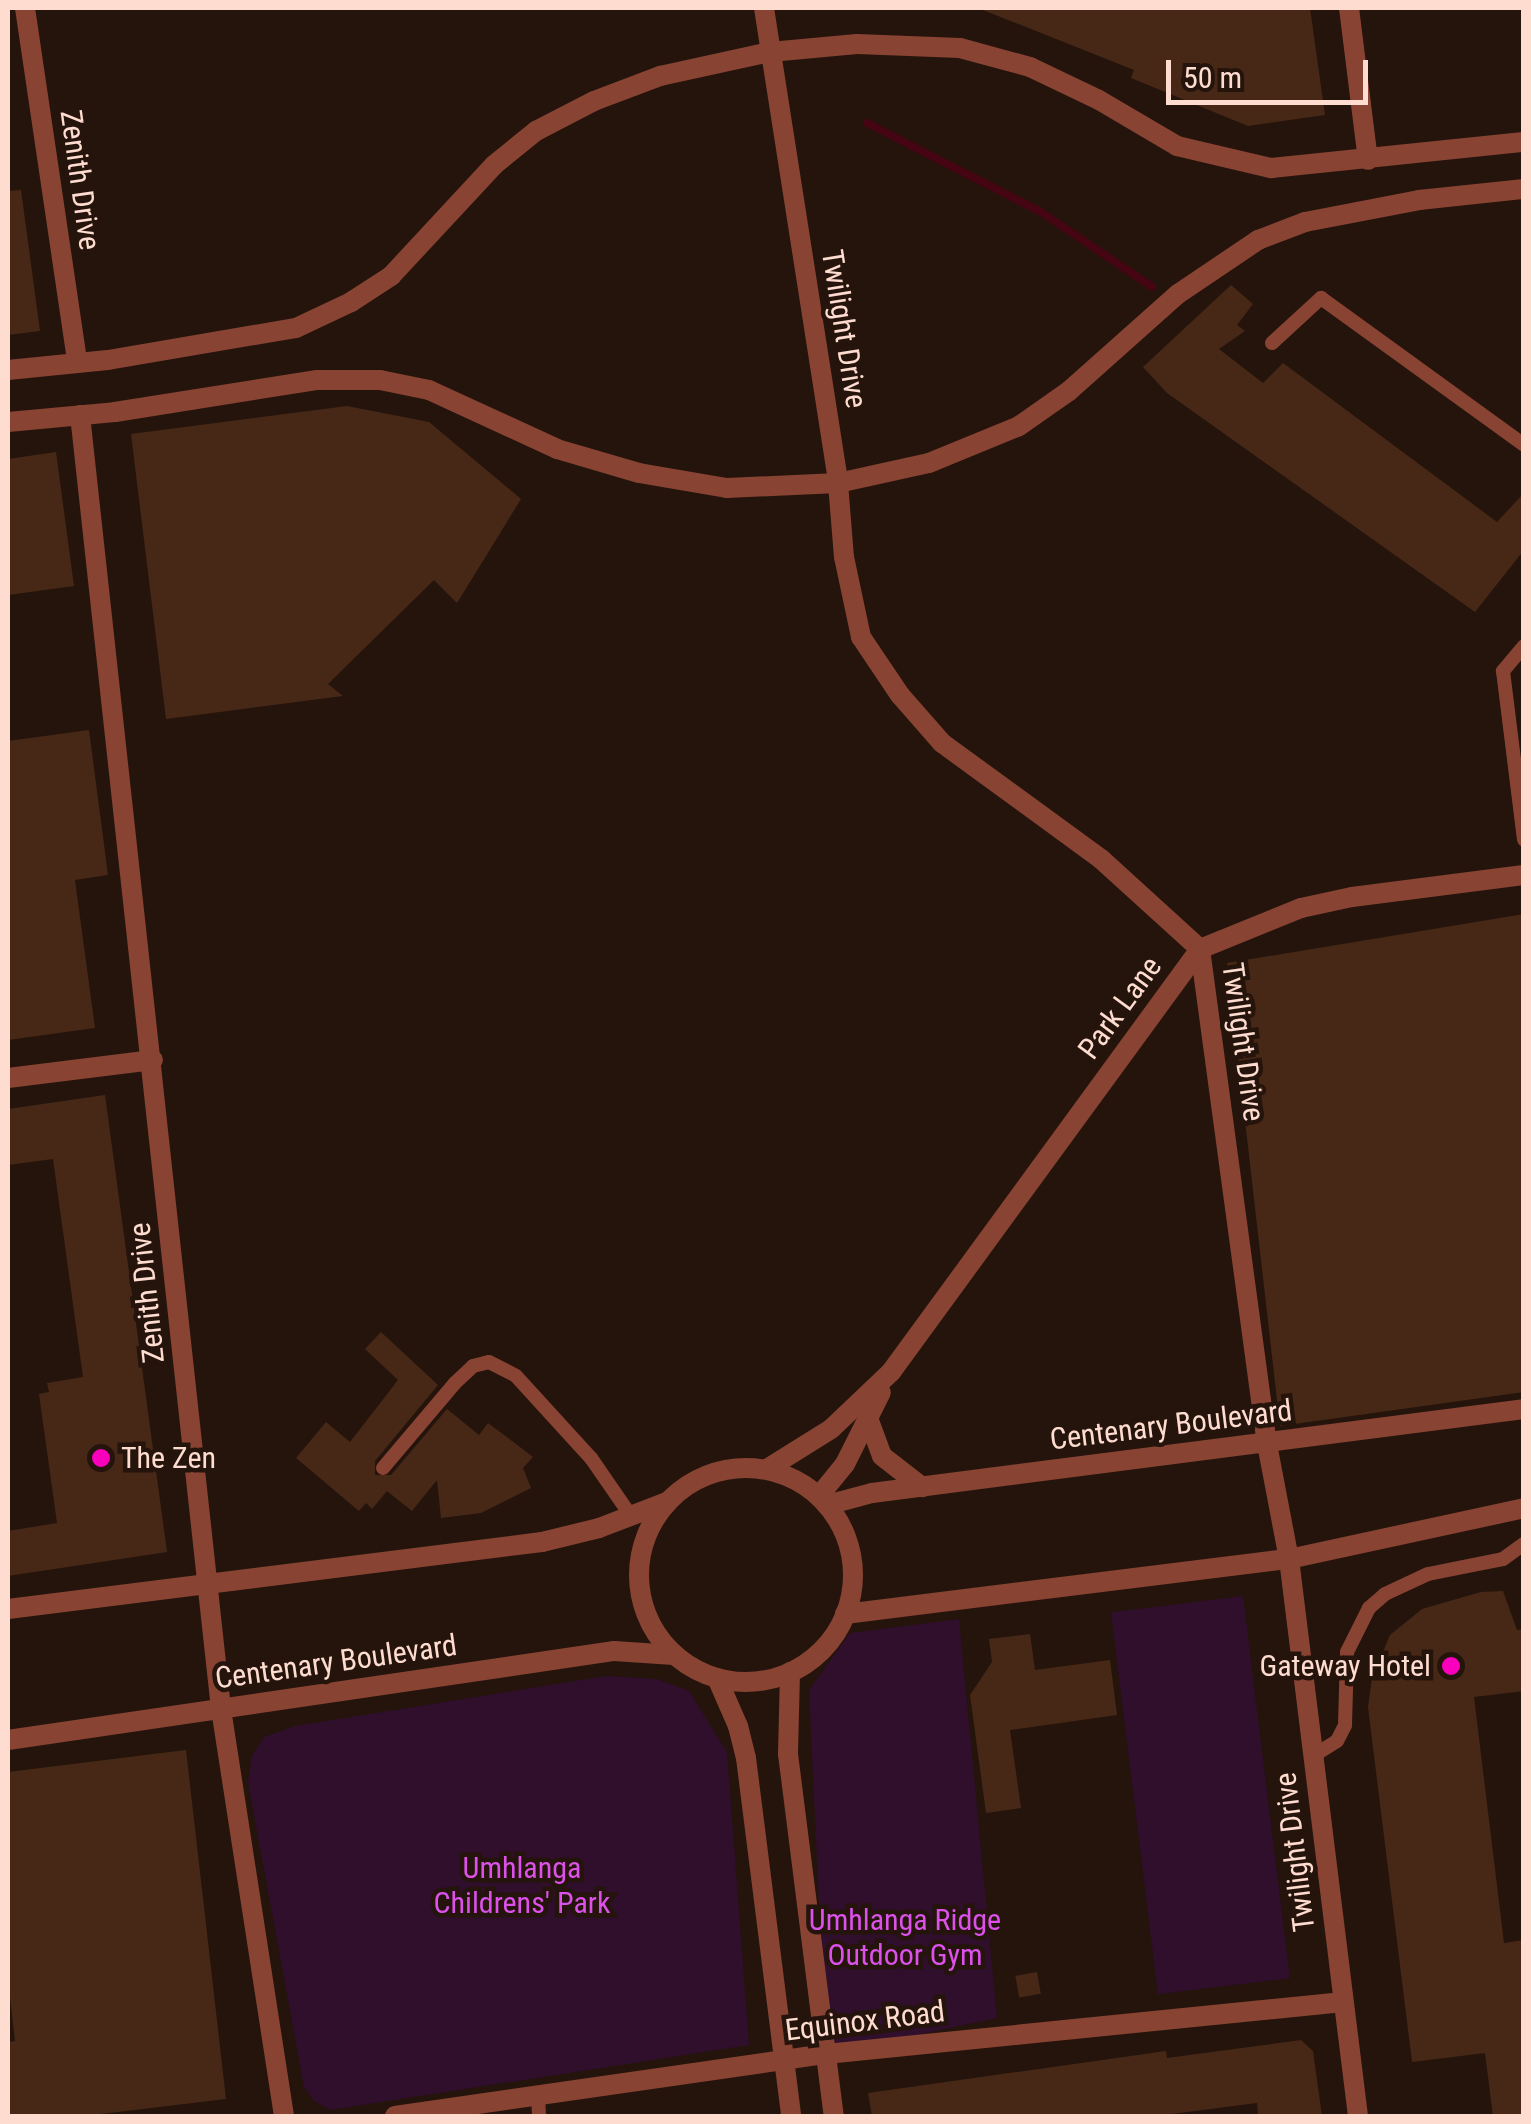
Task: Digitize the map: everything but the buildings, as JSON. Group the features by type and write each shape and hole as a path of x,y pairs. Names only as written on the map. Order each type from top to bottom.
{"street":[{"name":"Zenith Drive","path":"25,8 76,362"},
{"name":"Twilight Drive","path":"764,8 838,483 844,557 861,636 900,695 942,743 1101,859 1200,949 1267,1444 1289,1559 1358,2116"},
{"path":"1349,8 1368,160"},
{"path":"8,370 252,337 310,321 391,276 494,165 536,131 594,100 660,76 770,52 857,44 960,48 1030,68 1099,100 1176,146 1271,168 1524,142"},
{"path":"8,422 317,380 380,380 428,390 557,450 639,473 727,488 838,483 929,463 1019,426 1069,390 1178,294 1258,240 1322,219 1419,200 1524,188"},
{"name":"Zenith Drive","path":"80,415 221,1709 284,2116"},
{"name":"Park Lane","path":"823,1500 891,1372 1200,949 1302,908 1352,897 1524,876"},
{"path":"8,1078 153,1060"},
{"name":"Park Lane","path":"767,1470 831,1429 891,1372"},
{"name":"Centenary Boulevard","path":"823,1500 1524,1409"},
{"path":"868,1418 882,1456 922,1487"},
{"path":"8,1609 542,1542 631,1516 666,1502 696,1480 731,1468 767,1470 804,1484 823,1500 842,1526 851,1555 852,1585 845,1614 814,1658 790,1672 754,1682 716,1678 674,1655 653,1629 640,1598 639,1564 648,1531 666,1502"},
{"path":"845,1614 1289,1559 1524,1508"},
{"name":"Centenary Boulevard","path":"8,1740 614,1651 674,1655"},
{"path":"790,1672 788,1754 834,2116"},
{"path":"716,1678 738,1726 746,1758 791,2116"},
{"name":"Equinox Road","path":"396,2116 538,2106 826,2054 1343,2002"}],"lane":[{"path":"1272,343 1321,298 1524,445"},
{"path":"1524,646 1502,671 1524,840"},
{"path":"383,1468 473,1366 489,1362 516,1376 591,1458 631,1516"},
{"path":"1313,1756 1337,1741 1344,1725 1347,1652 1369,1608 1385,1594 1428,1574 1503,1558 1524,1544"}],"green space":[{"path":"1243,1596 1290,1978 1158,1994 1111,1612"},
{"name":"Umhlanga Ridge Outdoor Gym","path":"959,1619 997,2018 826,2054 809,1690 850,1633"},
{"name":"Umhlanga Childrens' Park","path":"606,1676 657,1679 689,1691 727,1752 749,2045 330,2110 314,2101 304,2087 248,1782 252,1756 264,1737 295,1726"}],"waterway":[{"path":"867,123 1041,212 1152,287"}],"place":[{"name":"The Zen","path":"101,1458"},
{"name":"Gateway Hotel","path":"1451,1666"}]}
